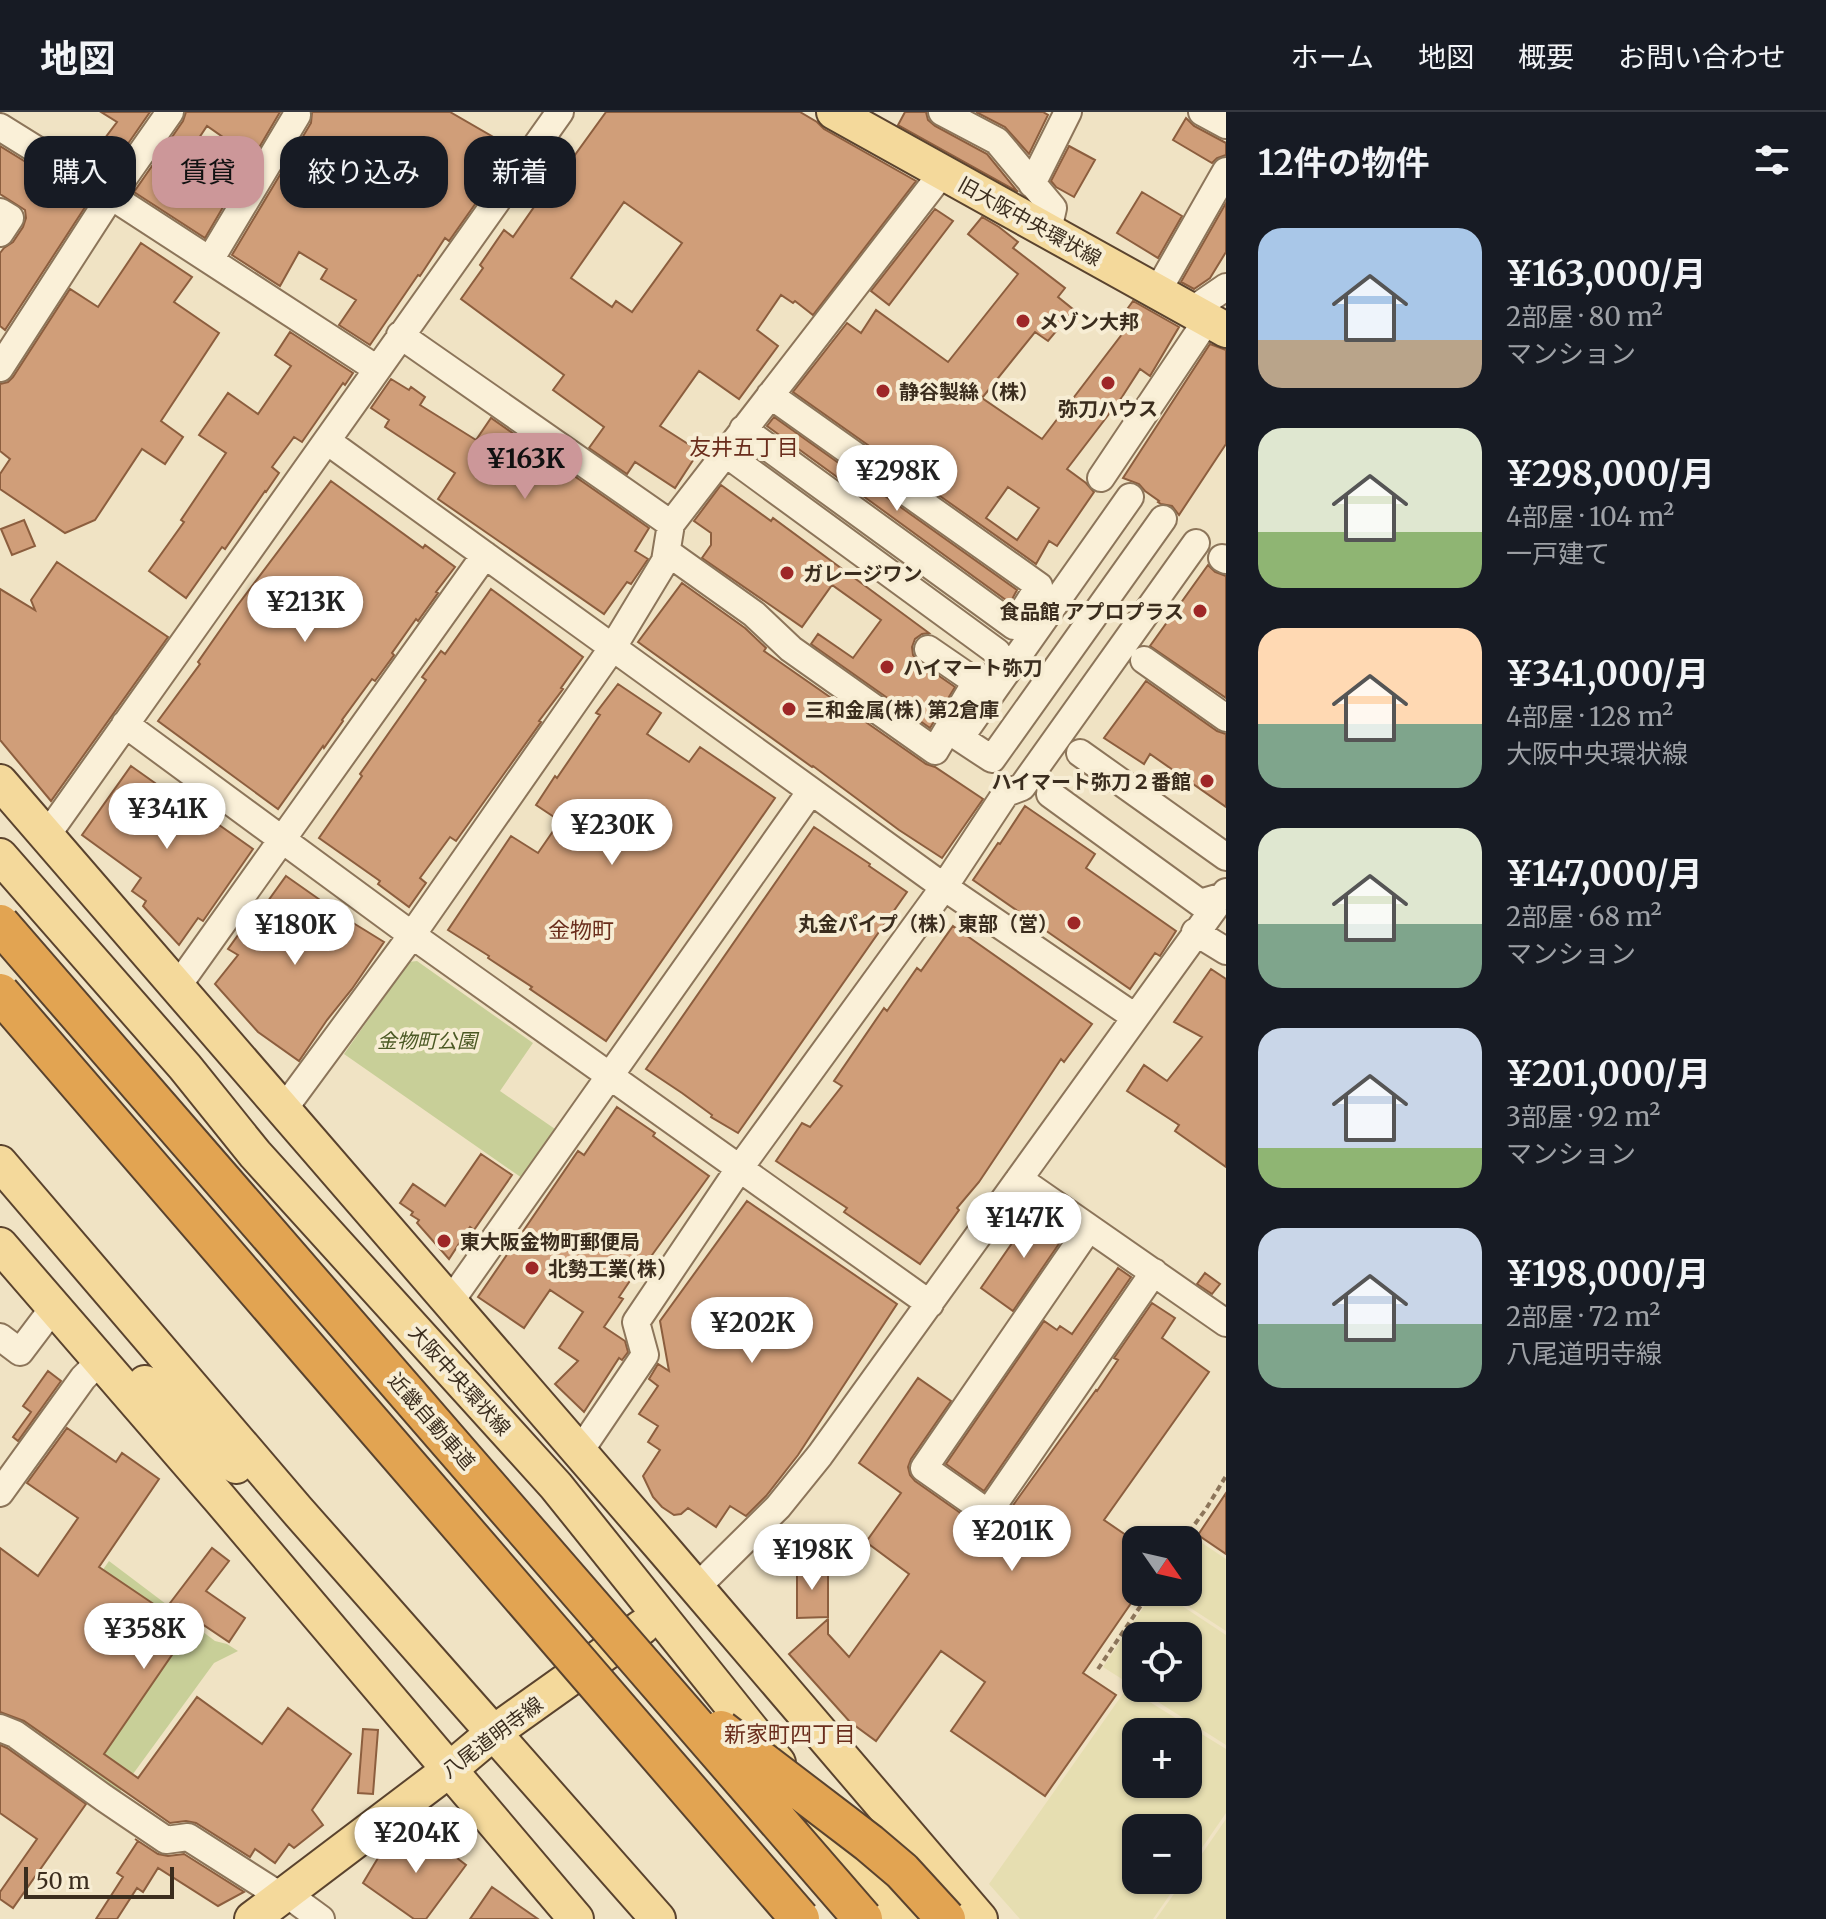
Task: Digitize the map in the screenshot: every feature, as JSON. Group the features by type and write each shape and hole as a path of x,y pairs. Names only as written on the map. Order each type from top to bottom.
{"highway":[{"name":"近畿自動車道","path":"0,924 863,1919"},
{"path":"0,993 800,1919"},
{"path":"658,1682 869,1843 902,1871 946,1919"}],"main road":[{"name":"旧大阪中央環状線","path":"834,112 1208,321"},
{"path":"0,782 580,1451 980,1919"},
{"path":"47,835 150,990 185,1067"},
{"name":"大阪中央環状線","path":"0,856 185,1067 255,1154 556,1486 904,1919"},
{"path":"0,1163 346,1566 658,1919"},
{"path":"0,1239 164,1402 346,1566"},
{"path":"0,1245 576,1919"},
{"name":"八尾道明寺線","path":"252,1919 449,1770 493,1733 697,1587"}],"street":[{"path":"136,160 170,112"},
{"path":"47,835 560,112"},
{"path":"942,112 997,141 1053,208 1048,230"},
{"path":"1032,184 1068,112"},
{"path":"1202,112 1226,125"},
{"path":"210,260 297,115"},
{"path":"0,127 24,142"},
{"path":"1157,292 1226,171"},
{"path":"283,1110 412,935 613,647 665,561 671,524 943,172"},
{"path":"5,351 103,208"},
{"path":"130,208 377,369"},
{"path":"0,212 10,218 0,233"},
{"path":"1101,478 1208,321 1226,287"},
{"path":"400,335 671,524"},
{"path":"743,429 1014,626 1039,586 770,395"},
{"path":"327,441 944,887 1135,1017"},
{"path":"725,453 997,652"},
{"path":"1006,793 992,759 960,738 1130,497"},
{"path":"992,759 1163,519"},
{"path":"580,1451 645,1355 636,1322 739,1169 944,887 1006,793 1022,787 1196,543"},
{"path":"667,552 754,614 791,649 935,751 977,680 928,649"},
{"path":"177,987 485,555"},
{"path":"1144,660 1226,718"},
{"path":"125,724 412,935 930,1304"},
{"path":"1080,753 1226,857"},
{"path":"450,1302 811,791"},
{"path":"1050,794 1200,903 1225,894"},
{"path":"697,1587 778,1507 820,1455 1225,894"},
{"path":"1195,932 1226,951"},
{"path":"1019,1179 1226,1323"},
{"path":"1089,1228 924,1468 988,1513 1154,1272"},
{"path":"0,1337 20,1352 54,1307"},
{"path":"0,1493 83,1378 100,1361"},
{"path":"0,1728 15,1734 166,1840 188,1837 321,1919"}],"path":[{"path":"1193,1526 1226,1476"},
{"path":"1098,1669 1141,1606"}],"shaded area":[{"path":"1202,1543 1226,1559 1226,1631 1188,1606 1202,1606"},
{"path":"1144,1606 1182,1606 1226,1635 1226,1745 1202,1730 1202,1718 1183,1718 1158,1702 1202,1702 1202,1622 1134,1622"},
{"path":"1122,1639 1122,1679 1103,1667"},
{"path":"1122,1695 1122,1702 1150,1702 1176,1718 1122,1718 1122,1798 1202,1798 1202,1734 1226,1749 1226,1813 1202,1848 1202,1814 1122,1814 1122,1894 1170,1894 1153,1919 1020,1919 989,1884"},
{"path":"1226,1819 1226,1919 1156,1919 1174,1894 1202,1894 1202,1854"}],"green space":[{"name":"金物町公園","path":"417,961 533,1043 500,1091 555,1129 522,1178 344,1054 409,962"},
{"path":"109,1561 215,1641 238,1651 214,1663 114,1800 0,1717"}],"building":[{"path":"101,112 150,112 133,136 106,136 117,122"},
{"path":"186,112 280,112 264,139 264,136 221,136 207,126 200,136 173,136"},
{"path":"312,112 450,112 492,136 464,136 464,208 472,208 449,241 445,238 370,345 339,325 356,300 321,279 327,269 299,252 280,286 232,255 260,208 264,208 264,202 280,175 280,208 448,208 448,136 303,136 311,123"},
{"path":"606,112 800,112 916,181 813,315 781,295 757,330 778,346 739,399 699,371 660,426 699,451 675,488 635,462 627,474 589,448 604,427 553,390 564,375 461,299 504,230 513,237 533,208 576,208 576,153","holes":["624,202 682,243 632,312 616,301 612,307 571,278"]},
{"path":"905,112 926,112 928,120 935,126 987,154 1018,192 898,125"},
{"path":"976,112 1043,112 1048,115 1029,154 1005,127"},
{"path":"1186,118 1194,126 1226,143 1226,155 1212,163 1173,140"},
{"path":"0,146 24,161 24,208 84,208 5,330 0,326 0,253 13,242 26,218 25,210 0,194"},
{"path":"1069,146 1095,160 1074,197 1051,181"},
{"path":"152,166 152,204 136,193"},
{"path":"1142,192 1182,216 1158,258 1117,233"},
{"path":"1226,203 1226,252 1210,278 1194,289 1181,282"},
{"path":"159,208 222,208 205,238"},
{"path":"935,209 953,221 889,305 871,291"},
{"path":"982,217 999,227 1018,242 1013,248 1065,288 1058,297 1074,310 1048,341 1035,332 982,398 1042,439 1129,325 1120,319 1133,301 1179,327 1150,376 1140,369 1067,469 1094,492 1057,546 1049,541 1036,564 793,392 847,323 861,333 876,310 948,362 1018,274 968,234","holes":["1008,487 1039,508 1017,540 986,518"]},
{"path":"141,243 192,277 174,302 219,333 161,421 183,437 165,464 142,449 95,520 65,533 0,489 0,474 10,459 0,451 0,384 13,377 70,289 98,307"},
{"path":"290,332 353,373 302,442 294,437 272,467 279,473 186,598 149,571 184,522 181,520 226,453 199,435 228,393 258,414 291,366 275,355"},
{"path":"1210,344 1226,350 1226,444 1179,515 1172,506 1158,502 1139,484 1123,478"},
{"path":"391,379 425,397 420,405 476,440 491,418 649,528 635,551 648,559 604,614 438,499 455,473 385,427 389,420 371,408"},
{"path":"774,417 1017,590 1010,603 767,426"},
{"path":"331,481 423,548 425,545 455,567 375,681 372,679 278,809 158,721 237,606"},
{"path":"721,485 771,521 773,518 929,633 915,639 913,655 955,687 930,728 811,644 818,634 853,658 881,620 832,585 802,627 702,558 711,545 711,533 694,521"},
{"path":"24,520 35,546 12,555 1,529"},
{"path":"57,562 168,637 51,801 0,740 0,589 35,610 31,600"},
{"name":"食品館 アプロプラス","path":"1208,565 1226,576 1226,698 1150,646"},
{"path":"682,583 745,628 766,648 764,651 926,764 983,799 942,858 638,642"},
{"path":"491,589 583,657 456,841 450,837 420,878 426,883 409,907 378,884 380,881 319,838 426,680 422,677 441,651 445,654"},
{"path":"1146,681 1217,731 1226,734 1226,807 1150,754 1144,764 1104,738"},
{"path":"618,684 661,713 647,734 689,762 700,747 775,798 606,1041 448,930 511,836 538,853 560,821 536,805 600,715 596,713"},
{"path":"131,766 253,849 203,921 198,918 179,945 143,906 146,901 132,891 141,878 82,835"},
{"path":"1025,806 1095,854 1086,868 1176,931 1160,956 1155,953 1130,989 973,880"},
{"path":"814,827 907,892 738,1133 646,1069"},
{"path":"286,876 384,942 299,1061 258,1032 215,984 238,955 228,949 251,917 255,919"},
{"path":"953,926 1092,1024 1064,1062 1061,1059 920,1264 844,1212 847,1208 776,1161 802,1123 810,1127 842,1086 834,1081 884,1008 887,1011 917,968 921,971"},
{"path":"1211,969 1226,979 1226,1167 1175,1131 1179,1125 1127,1091 1144,1065 1167,1081 1202,1037 1174,1022"},
{"path":"617,1107 709,1176 619,1297 623,1299 604,1327 625,1341 628,1352 622,1360 619,1358 584,1412 555,1384 578,1361 559,1348 583,1312 550,1290 524,1328 478,1297 578,1151 584,1155"},
{"path":"481,1154 512,1175 474,1230 470,1227 449,1259 417,1223 419,1220 411,1215 413,1212 400,1203 413,1184 445,1206"},
{"path":"747,1201 897,1304 798,1455 766,1496 746,1516 730,1506 716,1527 688,1508 674,1515 653,1497 643,1476 660,1450 648,1442 658,1426 639,1414 658,1386 649,1379 658,1364 669,1371 660,1321"},
{"path":"1035,1210 1067,1232 1013,1311 981,1288"},
{"path":"1118,1268 1131,1277 984,1491 946,1464 1044,1321 1057,1330 1060,1326 1072,1334"},
{"path":"1205,1273 1220,1284 1212,1294 1197,1284"},
{"path":"1152,1303 1175,1318 1162,1338 1209,1372 1104,1520 1122,1532 1122,1606 1129,1606 1083,1673 1116,1695 1045,1796 951,1731 985,1682 941,1651 876,1741 850,1722 789,1654 828,1619 828,1634 849,1657 909,1574 866,1542 901,1493 859,1463 918,1378 951,1401 911,1459 908,1467 910,1475 979,1526 987,1529 995,1527 1097,1391 1118,1360 1114,1358"},
{"path":"48,1371 61,1381 18,1441 13,1437 31,1412 23,1406"},
{"path":"67,1428 116,1462 122,1453 159,1479 99,1567 164,1611 212,1548 229,1561 206,1591 245,1618 229,1642 196,1620 104,1754 138,1778 197,1697 262,1744 288,1708 351,1754 312,1810 323,1825 294,1848 289,1844 275,1863 255,1849 250,1857 196,1823 170,1823 24,1721 0,1712 0,1548 38,1576 78,1518 27,1483"},
{"path":"1226,1493 1226,1554 1202,1538 1202,1529"},
{"path":"828,1566 828,1617 797,1618 797,1567"},
{"path":"363,1729 378,1730 373,1794 358,1793"},
{"path":"0,1745 86,1804 13,1908 0,1899 0,1892 37,1839 0,1813"},
{"path":"405,1838 450,1842 462,1851 457,1858 466,1865 426,1919 414,1919 363,1883 381,1853"},
{"path":"135,1839 158,1854 184,1854 244,1892 218,1906 158,1868 143,1892 137,1888 117,1919 96,1919 123,1877 117,1873 138,1841"},
{"path":"492,1887 538,1919 470,1919"}],"place":[{"name":"メゾン大邦","path":"1023,321"},
{"name":"弥刀ハウス","path":"1108,383"},
{"name":"静谷製絲（株）","path":"883,391"},
{"name":"ガレージワン","path":"787,573"},
{"name":"食品館 アプロプラス","path":"1200,611"},
{"name":"ハイマート弥刀","path":"887,667"},
{"name":"三和金属(株) 第2倉庫","path":"789,709"},
{"name":"ハイマート弥刀２番館","path":"1207,781"},
{"name":"丸金パイプ（株）東部（営）","path":"1074,923"},
{"name":"東大阪金物町郵便局","path":"444,1241"},
{"name":"北勢工業(株)","path":"532,1268"}],"district":[{"name":"友井五丁目","path":"744,447"},
{"name":"金物町","path":"581,930"},
{"name":"新家町四丁目","path":"790,1734"}]}
